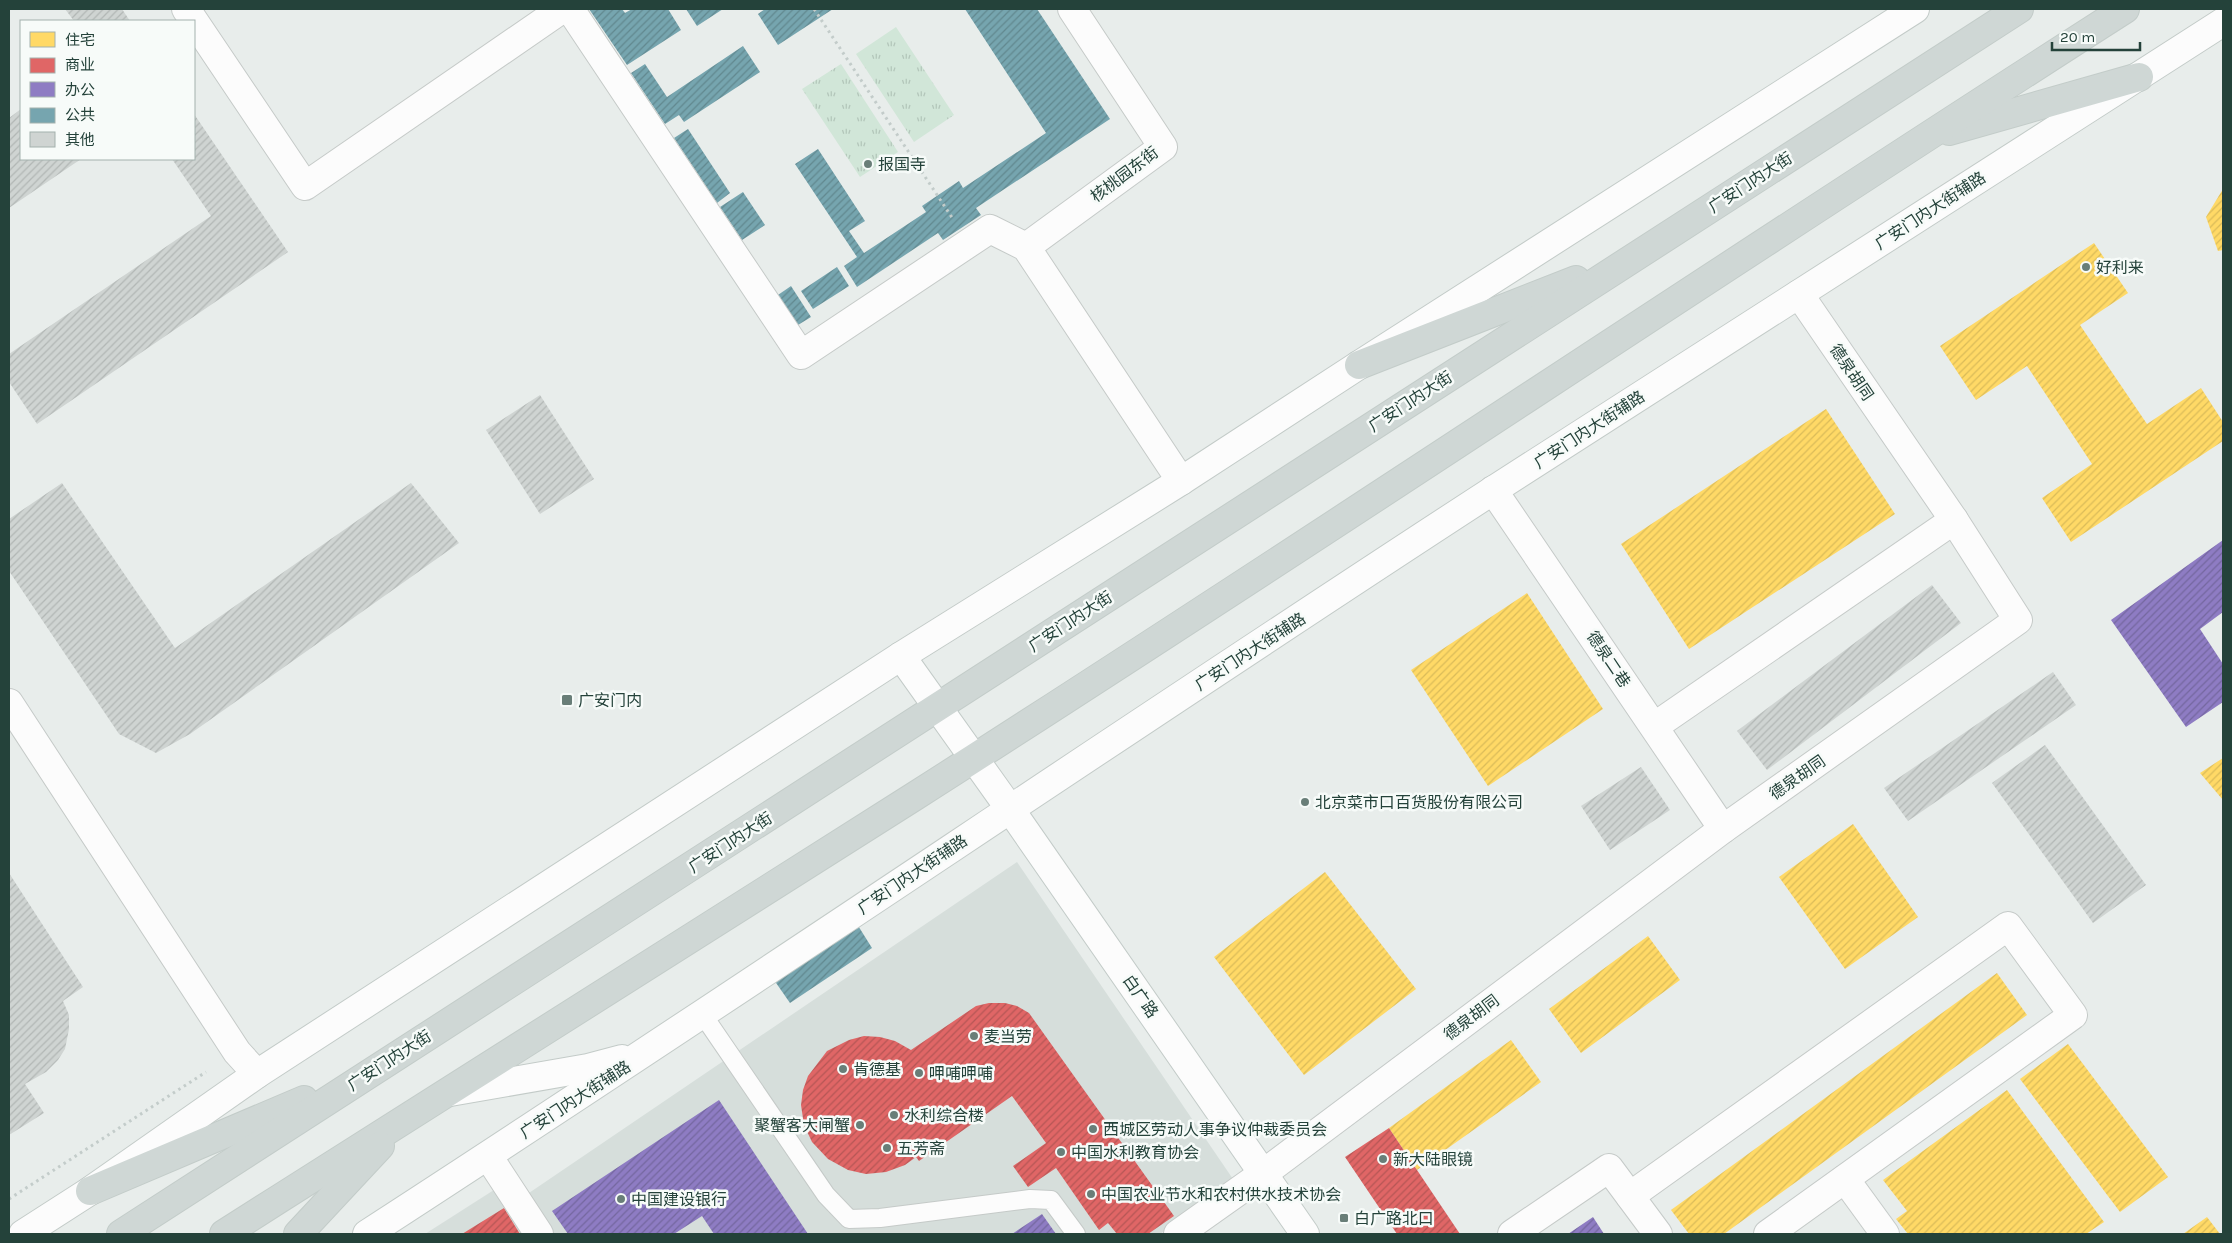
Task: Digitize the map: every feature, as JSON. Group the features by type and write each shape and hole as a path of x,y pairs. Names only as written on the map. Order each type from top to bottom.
{"main road":[{"name":"广安门内大街","path":"121,1234 2018,9"},
{"path":"224,1234 705,931 975,758 1478,432 1921,139 2125,9"},
{"path":"1921,139 2139,76"},
{"path":"1359,365 1631,258"},
{"path":"90,1191 374,1070"},
{"path":"298,1234 409,1116"}],"street":[{"path":"186,9 193,20"},
{"path":"195,22 305,186 562,9"},
{"path":"570,9 801,355 990,229 1026,247 1181,481"},
{"name":"核桃园东街","path":"1026,247 1162,147 1072,9"},
{"path":"23,1234 90,1191 256,1074 901,656 1181,481 1915,9"},
{"path":"2139,76 2223,22"},
{"name":"广安门内大街辅路","path":"367,1234 646,1053 1010,809 1493,490 2139,76"},
{"name":"德泉胡同","path":"1178,1234 1264,1173 1723,829 2018,620 1954,520 1799,294"},
{"name":"德泉二巷","path":"1493,490 1655,726 1723,829"},
{"path":"1655,726 1954,520"},
{"name":"白广路","path":"901,656 975,758 1306,1234"},
{"path":"9,703 237,1052 256,1074"},
{"path":"1630,1196 2008,926 2073,1015 1768,1234"},
{"path":"450,1092 588,1068 646,1053"},
{"path":"488,1156 539,1234"},
{"path":"1512,1234 1609,1168 1658,1234"},
{"path":"1845,1179 1885,1234"}],"lane":[{"path":"703,1015 826,1195 850,1219 880,1218 1030,1200 1051,1200 1076,1234"}],"path":[{"path":"814,9 969,243"},
{"path":"9,1199 146,1110"}],"shaded area":[{"path":"1017,862 1235,1182 1160,1234 552,1234 526,1195"},
{"path":"497,1188 526,1234 425,1234"}],"green space":[{"path":"896,27 954,115 914,142 856,54"},
{"path":"841,64 898,152 860,177 802,89"}],"building: 住宅":[{"path":"2223,189 2223,250 2218,251 2206,217"},
{"path":"2094,243 2128,293 2080,325 2147,424 2201,388 2223,422 2223,441 2071,542 2042,498 2092,464 2027,366 1976,400 1940,346"},
{"path":"1826,409 1895,514 1689,649 1621,544"},
{"path":"1527,593 1603,709 1488,786 1411,670"},
{"path":"2223,758 2223,800 2200,773"},
{"path":"1853,824 1918,917 1845,969 1779,877"},
{"path":"1325,872 1416,989 1304,1075 1214,957"},
{"path":"1648,936 1680,980 1581,1053 1549,1009"},
{"path":"1997,973 2027,1015 1724,1234 1689,1234 1671,1210"},
{"path":"1511,1040 1541,1082 1417,1170 1389,1128"},
{"path":"2068,1044 2168,1177 2120,1212 2020,1079"},
{"path":"2007,1090 2104,1222 2086,1234 1908,1234 1896,1219 1907,1211 1883,1180"},
{"path":"2207,1217 2220,1234 2183,1234"}],"building: 商业":[{"name":"水利综合楼","path":"989,1003 1005,1003 1017,1006 1029,1013 1174,1216 1148,1234 1117,1234 1108,1223 1099,1230 1056,1168 1028,1187 1013,1166 1046,1143 1012,1096 919,1161 916,1157 905,1165 886,1172 866,1174 848,1170 828,1159 812,1142 804,1125 801,1105 803,1090 808,1076 827,1051 849,1040 864,1036 880,1037 895,1041 911,1050 976,1006"},
{"path":"1389,1128 1460,1234 1397,1234 1345,1157"},
{"path":"504,1208 520,1234 462,1234"}],"building: 办公":[{"path":"2223,540 2223,612 2200,629 2223,664 2223,702 2186,727 2111,620"},
{"path":"719,1100 808,1234 714,1234 702,1216 674,1234 568,1234 552,1211"},
{"path":"1042,1214 1056,1234 1012,1234"},
{"path":"1593,1217 1604,1234 1568,1234"}],"building: 公共":[{"path":"589,9 622,9 625,13 632,9 668,9 681,30 627,65"},
{"path":"686,9 723,9 697,26"},
{"path":"765,9 833,9 778,45 758,14"},
{"path":"965,9 1037,9 1110,119 976,208 981,215 943,240 938,233 857,287 844,266 857,257 795,164 818,149 865,221 849,231 864,253 926,212 922,206 959,181 963,188 1046,133"},
{"path":"743,46 760,72 684,122 679,115 665,124 631,73 645,64 667,97"},
{"path":"688,129 730,193 717,203 674,138"},
{"path":"743,192 765,225 742,240 720,207"},
{"path":"837,267 849,286 813,309 801,291"},
{"path":"791,286 811,317 798,325 778,295"},
{"path":"857,924 872,948 790,1003 774,980"}],"building: 其他":[{"path":"65,9 122,9 129,20 73,20"},
{"path":"20,110 20,160 80,160 9,208 9,118"},
{"path":"195,115 288,252 37,424 9,382 9,354 211,216 173,160 195,160"},
{"path":"540,395 594,479 540,514 486,430"},
{"path":"62,483 175,648 411,483 459,543 190,734 156,753 119,734 9,571 9,519"},
{"path":"1932,585 1961,623 1767,770 1737,731"},
{"path":"2053,672 2076,705 1908,821 1884,788"},
{"path":"2045,745 2146,885 2093,923 1992,783"},
{"path":"1641,767 1670,810 1610,850 1581,806"},
{"path":"9,873 83,987 63,1001 69,1015 69,1029 65,1049 58,1060 46,1072 25,1084 44,1113 9,1135"}],"place":[{"name":"报国寺","path":"868,164"},
{"name":"好利来","path":"2086,267"},
{"name":"广安门内","path":"567,700"},
{"name":"北京菜市口百货股份有限公司","path":"1305,802"},
{"name":"麦当劳","path":"974,1036"},
{"name":"肯德基","path":"843,1069"},
{"name":"呷哺呷哺","path":"919,1073"},
{"name":"水利综合楼","path":"894,1115"},
{"name":"聚蟹客大闸蟹","path":"860,1125"},
{"name":"西城区劳动人事争议仲裁委员会","path":"1093,1129"},
{"name":"五芳斋","path":"887,1148"},
{"name":"中国水利教育协会","path":"1061,1152"},
{"name":"新大陆眼镜","path":"1383,1159"},
{"name":"中国农业节水和农村供水技术协会","path":"1091,1194"},
{"name":"中国建设银行","path":"621,1199"},
{"name":"白广路北口","path":"1344,1218"}]}
